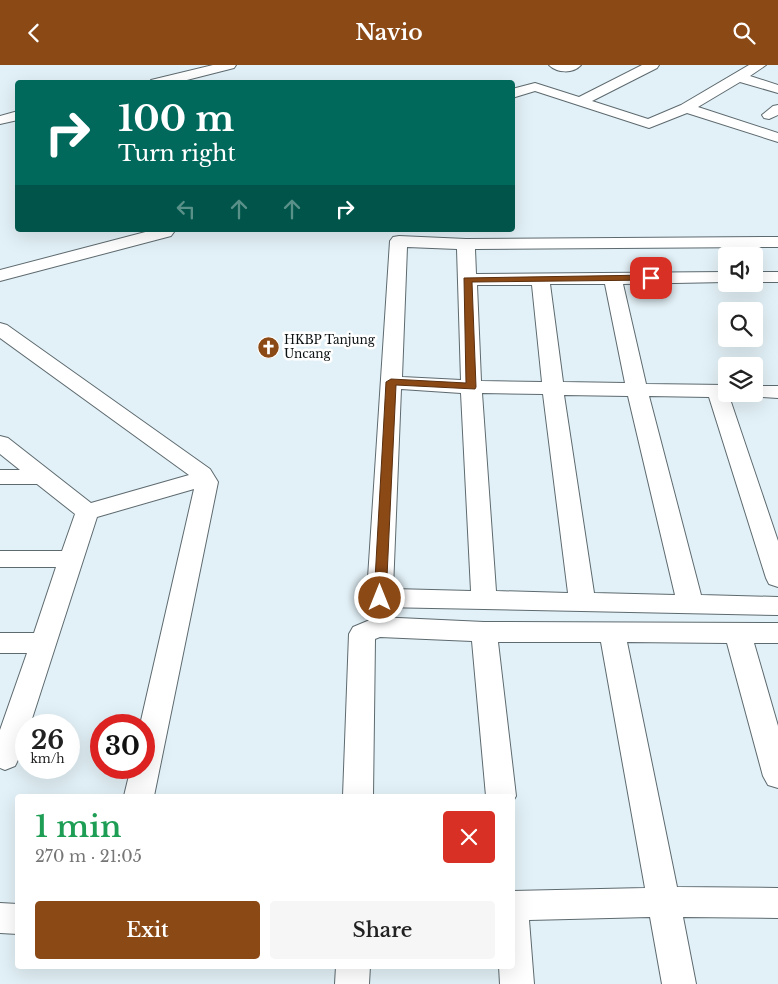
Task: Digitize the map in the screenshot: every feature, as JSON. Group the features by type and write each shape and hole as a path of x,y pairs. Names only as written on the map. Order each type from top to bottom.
{"street":[{"path":"168,80 229,65"},
{"path":"556,65 566,69 574,65"},
{"path":"581,101 652,65"},
{"path":"515,93 535,87 649,124 686,107 759,65"},
{"path":"738,77 778,89"},
{"path":"686,107 778,138"},
{"path":"0,120 15,116"},
{"path":"0,276 165,232"},
{"path":"778,242 466,244 399,241 380,598 778,606"},
{"path":"466,244 471,387 484,599"},
{"path":"467,280 718,277"},
{"path":"763,277 778,277"},
{"path":"613,278 637,390 690,604"},
{"path":"540,279 582,601"},
{"path":"0,329 205,478 207,483 139,794"},
{"path":"391,382 471,387 718,391"},
{"path":"763,392 778,392"},
{"path":"725,402 778,577"},
{"path":"0,443 87,512"},
{"path":"0,477 43,477"},
{"path":"87,512 205,478"},
{"path":"10,758 43,643 87,512"},
{"path":"0,559 71,559"},
{"path":"358,794 362,634 377,627 484,632 778,633"},
{"path":"484,632 501,794"},
{"path":"612,632 679,984"},
{"path":"738,633 778,776"},
{"path":"0,643 43,643"},
{"path":"515,907 664,902 778,903"},
{"path":"0,918 15,919"},
{"path":"515,953 517,984"},
{"path":"352,984 353,969"}],"place":[{"name":"HKBP Tanjung Uncang","path":"268,347"}],"route":[{"path":"380,598 391,382 471,387 467,280 651,278"}]}
